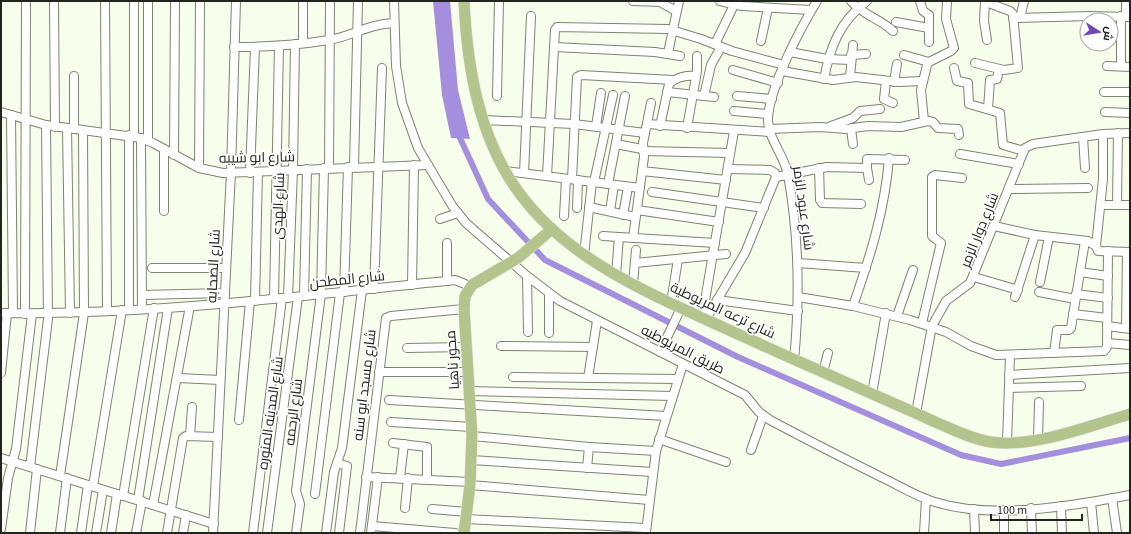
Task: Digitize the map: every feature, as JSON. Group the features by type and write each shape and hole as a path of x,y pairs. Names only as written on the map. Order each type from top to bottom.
{"main road":[{"name":"شارع ترعه المريوطية","path":"464,1 470,71 483,120 506,171 515,187 549,231 616,275 676,308 704,318 794,360 974,438 988,442 1007,443 1038,439 1063,434 1130,414"},
{"path":"469,289 477,281 511,263 532,248 549,231"},
{"name":"محور ناهيا","path":"464,533 472,460 471,406 464,309 465,296 469,289"}],"street":[{"path":"1,529 8,478 16,449 29,314 26,1"},
{"path":"54,1 55,127"},
{"path":"105,1 107,312"},
{"path":"134,1 142,309"},
{"path":"81,533 125,310 148,1"},
{"path":"174,155 175,1"},
{"path":"199,168 200,1"},
{"name":"شارع الصحابه","path":"213,533 231,172 236,1"},
{"name":"شارع الهدى","path":"281,298 293,170 299,44 303,1"},
{"name":"شارع الرحمه","path":"296,533 300,504 297,488 321,294 327,168 330,1"},
{"path":"315,494 342,292 351,167 358,1"},
{"name":"طريق المريوطيه","path":"394,1 396,66 402,103 416,142 440,188 458,213 471,227 511,263 549,294 574,310 745,395 764,416 936,503 974,509 1004,510 1061,506 1130,495"},
{"path":"497,96 499,1"},
{"path":"633,1 660,2 676,11"},
{"path":"668,53 679,1"},
{"path":"720,1 768,8 811,10"},
{"name":"شارع عبود الزمر","path":"794,360 798,310 798,263 788,174 770,131 768,114 783,68 816,1"},
{"path":"851,1 858,9 868,16 885,23 893,31"},
{"path":"824,78 827,59 834,40 858,9 868,1"},
{"path":"920,1 923,11 929,15 928,42"},
{"path":"924,121 921,100 922,81 929,62 953,49 946,19 947,1"},
{"path":"975,63 999,69 1017,70 1017,18 1024,1"},
{"path":"1121,66 1126,17 1126,1"},
{"path":"987,40 984,21 986,2 1012,12 1017,18"},
{"path":"704,96 711,65 735,3"},
{"path":"761,40 768,8"},
{"path":"524,173 531,16"},
{"path":"1017,18 1126,17"},
{"path":"896,22 929,28"},
{"path":"234,47 279,46 329,40 379,23 394,23"},
{"path":"547,176 556,27 655,28 672,30 783,68 824,78 838,80 850,77 890,81 922,81"},
{"path":"850,77 853,45"},
{"path":"253,533 281,298 278,171 279,46"},
{"path":"239,420 252,301 254,47"},
{"path":"554,47 668,53 680,56"},
{"path":"790,52 827,59 866,54"},
{"path":"904,55 929,62"},
{"path":"686,128 696,76 697,56"},
{"path":"893,103 884,99 897,64"},
{"path":"1107,66 1130,67"},
{"path":"374,289 382,68"},
{"path":"954,68 956,80 968,83 969,104 1000,113 1003,145 1024,151 1030,145 1103,134 1130,133"},
{"path":"988,109 990,81 997,78 999,69"},
{"path":"733,70 778,83"},
{"path":"70,313 70,129 74,76"},
{"path":"564,216 572,179 576,79 578,76 673,80 687,76 696,76"},
{"path":"660,126 669,84 673,80"},
{"path":"667,92 714,97"},
{"path":"1104,92 1130,92"},
{"path":"596,126 601,93"},
{"path":"584,255 593,182 613,95"},
{"path":"610,211 611,184 616,144 625,96"},
{"path":"737,96 772,100"},
{"path":"632,238 644,157 643,150 651,103"},
{"path":"828,127 853,118 860,112 880,109"},
{"path":"734,111 768,114"},
{"name":"شارع ابو شيبه","path":"1,112 55,127 138,137 199,168 212,171 254,172 428,165"},
{"path":"1105,112 1130,113"},
{"path":"1,373 7,313 11,115"},
{"path":"483,120 574,124 618,129 646,129 660,126 734,131 770,131 828,127 851,129 868,126 902,127 924,121 933,122 938,128 958,129 959,135"},
{"path":"30,533 34,468 48,314 46,125"},
{"path":"851,129 853,144"},
{"path":"60,533 64,477 84,313 83,130"},
{"path":"704,318 734,131"},
{"path":"1117,204 1118,133"},
{"path":"1073,314 1128,328 1129,252 1098,251 1096,246 1101,205 1103,134"},
{"path":"1083,138 1085,168"},
{"path":"616,144 643,150 730,153"},
{"path":"164,149 164,212"},
{"name":"شارع دوار الزمر","path":"916,413 932,326 946,301 952,295 968,286 974,277 1024,151"},
{"path":"960,154 1019,164"},
{"path":"869,180 866,168 868,158 905,160"},
{"path":"853,306 875,240 884,202 889,158"},
{"path":"412,285 414,165"},
{"path":"819,168 820,200 822,203 860,204"},
{"path":"776,177 819,168 866,168"},
{"name":"شارع المدينه المنوره","path":"267,533 301,296 307,169"},
{"path":"704,318 717,300 741,260 776,177 775,173 770,170 728,169"},
{"path":"506,171 640,188"},
{"path":"642,171 726,180"},
{"path":"922,323 941,241 932,236 932,176 962,178"},
{"path":"572,179 577,208"},
{"path":"623,214 628,187"},
{"path":"1009,189 1088,188"},
{"path":"652,192 764,208"},
{"path":"1101,205 1130,205"},
{"path":"589,206 623,214 719,222"},
{"path":"440,219 458,213"},
{"path":"994,226 1035,235 1085,241 1096,246"},
{"path":"974,277 1017,294 1035,235"},
{"path":"603,236 715,243"},
{"path":"616,275 619,237"},
{"path":"1040,282 1049,237"},
{"path":"1054,353 1057,330 1070,329 1085,241"},
{"path":"447,243 447,281"},
{"path":"633,284 636,250"},
{"path":"1107,346 1108,251"},
{"path":"635,263 726,254"},
{"path":"660,352 676,308 678,259"},
{"path":"798,263 866,268"},
{"path":"152,268 226,268"},
{"path":"897,316 913,270"},
{"path":"1080,272 1108,276"},
{"path":"527,276 528,332"},
{"name":"شارع المطحن","path":"7,313 84,313 224,304 447,281 462,282 469,289"},
{"path":"326,533 337,463 342,448 362,290"},
{"path":"1039,292 1076,297 1108,298"},
{"path":"142,295 225,293"},
{"path":"549,294 549,333"},
{"path":"798,297 853,306 922,323 932,326 981,351 996,355 1054,353 1107,346 1130,345"},
{"path":"717,300 798,310"},
{"path":"154,505 190,306"},
{"path":"111,533 120,495 154,308"},
{"path":"136,533 168,308"},
{"name":"شارع مسجد ابو سنه","path":"360,533 385,321 388,317 464,309"},
{"path":"872,394 886,313"},
{"path":"588,378 597,321"},
{"path":"501,346 593,347"},
{"path":"406,348 466,347"},
{"path":"823,372 828,353"},
{"path":"1007,443 1010,355"},
{"path":"432,509 467,516 646,530 652,472 656,451 683,364"},
{"path":"1010,375 1130,368"},
{"path":"379,372 468,372"},
{"path":"513,377 678,379"},
{"path":"178,378 220,380"},
{"path":"1009,388 1081,386"},
{"path":"470,391 672,396"},
{"path":"390,400 471,406 666,416"},
{"path":"1038,439 1039,402"},
{"path":"167,533 192,407"},
{"path":"751,450 764,416"},
{"path":"391,422 589,447 656,451"},
{"path":"187,437 218,437"},
{"path":"659,439 726,462"},
{"path":"393,443 425,446 428,448 427,479"},
{"path":"404,444 405,508"},
{"path":"587,468 589,447"},
{"path":"1,458 214,524"},
{"path":"472,460 652,472"},
{"path":"337,463 347,466 339,533"},
{"path":"366,477 427,479 649,500"},
{"path":"378,478 371,530 455,533"},
{"path":"96,533 103,490"},
{"path":"1112,498 1117,533"},
{"path":"924,533 926,499"},
{"path":"1091,502 1094,533"},
{"path":"1061,506 1062,533"},
{"path":"1031,508 1032,533"},
{"path":"974,509 974,533"},
{"path":"1004,510 1004,533"},
{"path":"183,533 186,515"}],"shaded area":[{"path":"433,1 450,1 458,90 470,139 451,138 442,95"}],"waterway":[{"path":"460,138 488,199 545,260 738,357 961,455 1001,464 1130,438"}]}
